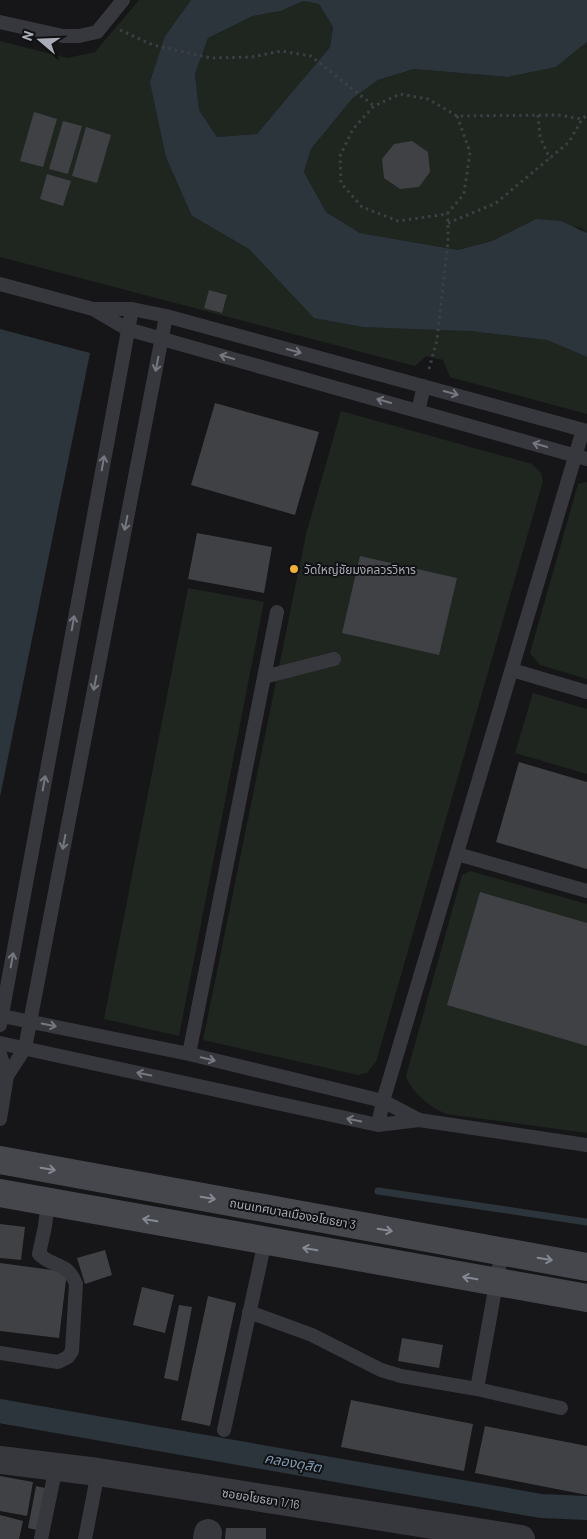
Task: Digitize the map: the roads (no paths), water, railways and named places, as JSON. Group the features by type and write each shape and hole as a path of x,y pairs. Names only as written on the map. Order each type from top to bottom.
{"street":[{"name":"ถนนเทศบาลเมืองอโยธยา 3","path":"0,1160 587,1266"},
{"path":"0,1193 587,1298"},
{"name":"ซอยอโยธยา 1/16","path":"0,1460 98,1472 521,1539"}],"lane":[{"path":"0,22 63,36 78,36 97,32 124,0"},
{"path":"0,284 93,310 127,329 581,457"},
{"path":"93,310 132,309 166,316 585,430 581,457 512,670 383,1101 378,1125"},
{"path":"132,309 1,1020 30,1021 189,1054 383,1101 419,1120"},
{"path":"0,1119 1,1101 7,1076 24,1048 30,1021 166,316"},
{"path":"418,411 424,386"},
{"path":"189,1054 277,612"},
{"path":"264,677 334,660"},
{"path":"512,670 587,692"},
{"path":"457,854 587,891"},
{"path":"0,1044 378,1125 419,1120 587,1144"},
{"path":"0,1054 7,1076"},
{"path":"0,1353 58,1362 68,1357 72,1351 76,1284 68,1270 43,1258 39,1254 48,1201"},
{"path":"224,1430 264,1241"},
{"path":"477,1389 502,1251"},
{"path":"249,1312 329,1342 381,1370 401,1376 477,1389 561,1408"},
{"path":"40,1539 56,1467"},
{"path":"85,1539 98,1472"}],"waterway":[{"path":"378,1191 587,1222"},
{"name":"คลองดุสิต","path":"0,1411 541,1506 587,1508"}],"place":[{"name":"วัดใหญ่ชัยมงคลวรวิหาร","path":"294,569"}]}
